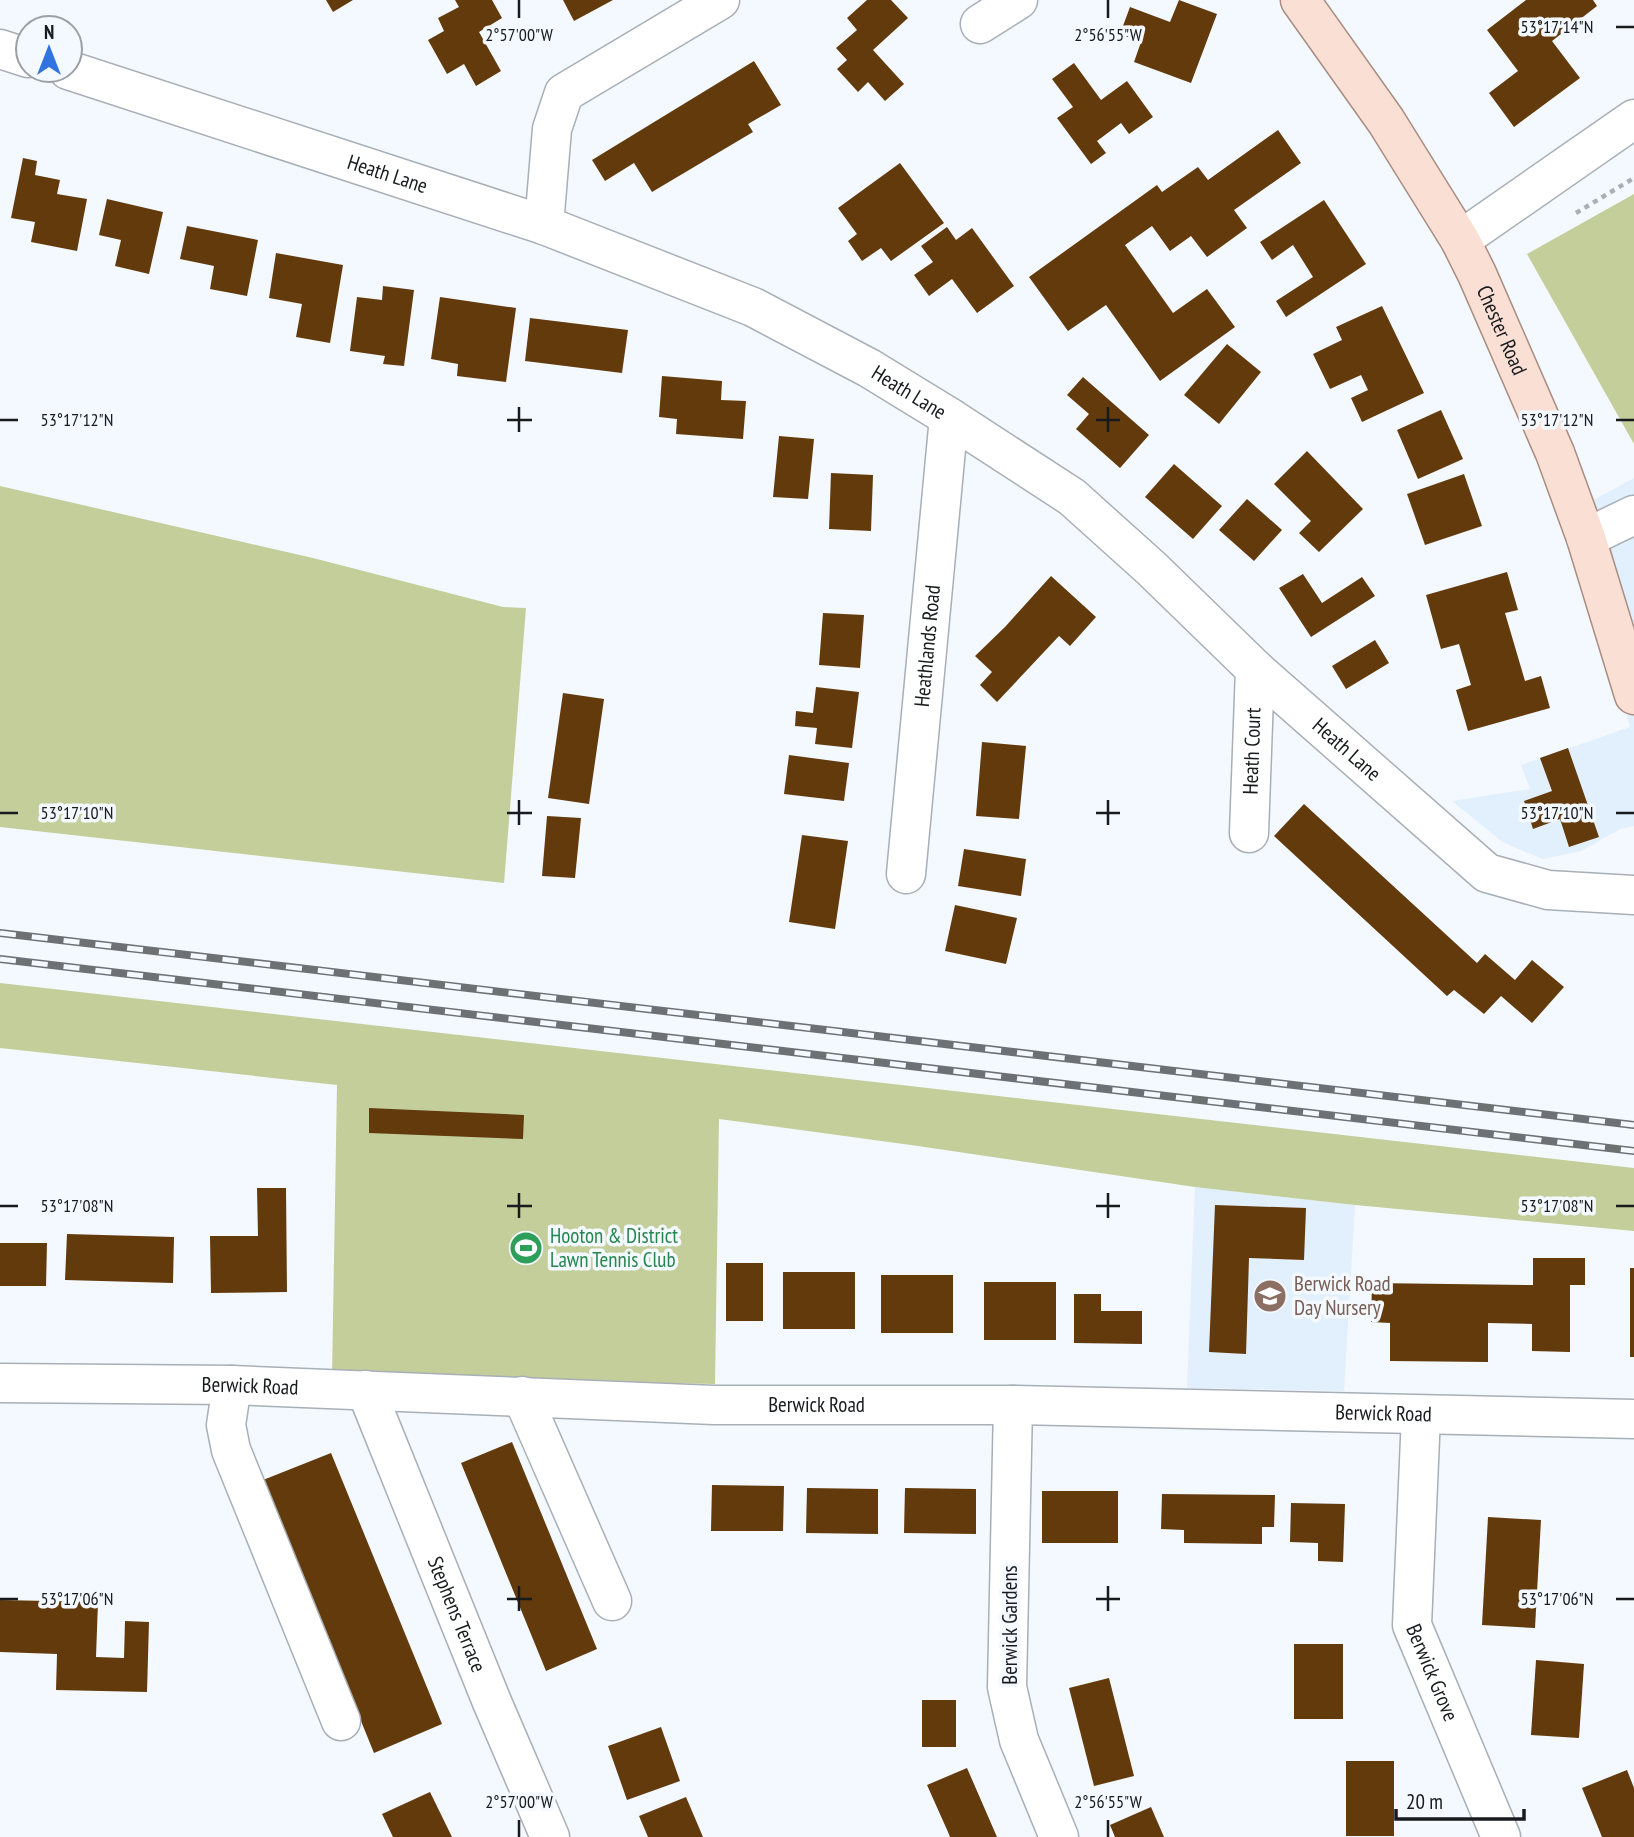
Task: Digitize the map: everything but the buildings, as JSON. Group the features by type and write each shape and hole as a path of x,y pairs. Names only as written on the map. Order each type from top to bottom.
{"main road":[{"name":"Chester Road","path":"1300,0 1386,121 1460,240 1555,453 1586,538 1634,695"}],"street":[{"path":"544,225 552,130 564,93 720,0"},
{"name":"Heath Lane","path":"84,75 544,225 752,307 869,368 1072,496 1255,669 1487,873 1548,890 1634,895"},
{"path":"1460,240 1634,119"},
{"name":"Heathlands Road","path":"906,874 949,417"},
{"path":"1586,538 1634,515"},
{"name":"Heath Court","path":"1249,833 1255,669"},
{"name":"Berwick Road","path":"0,1383 232,1385 714,1405 1013,1405 1634,1419"},
{"path":"232,1385 226,1424 231,1450 341,1721"},
{"name":"Stephens Terrace","path":"366,1390 492,1703 550,1837"},
{"path":"522,1396 612,1601"},
{"name":"Berwick Gardens","path":"1013,1405 1007,1687 1019,1740 1059,1837"},
{"name":"Berwick Grove","path":"1420,1415 1412,1625 1501,1837"}],"shaded area":[{"path":"1634,478 1634,826 1620,829 1581,851 1543,859 1504,843 1452,801 1530,789 1521,765 1630,727 1613,661 1566,515"},
{"name":"Berwick Road Day Nursery","path":"1195,1187 1355,1205 1344,1391 1187,1388"}],"green space":[{"path":"1634,194 1634,444 1527,254"},
{"path":"0,486 313,558 503,607 526,608 504,883 0,827"},
{"path":"0,983 1634,1168 1634,1231 1195,1187 719,1119 715,1384 332,1377 337,1085 0,1048"}],"railway":[{"path":"0,933 1634,1125"},
{"path":"0,959 1634,1151"}],"place":[{"name":"Hooton & District Lawn Tennis Club","path":"526,1248"},
{"name":"Berwick Road Day Nursery","path":"1270,1296"}]}
